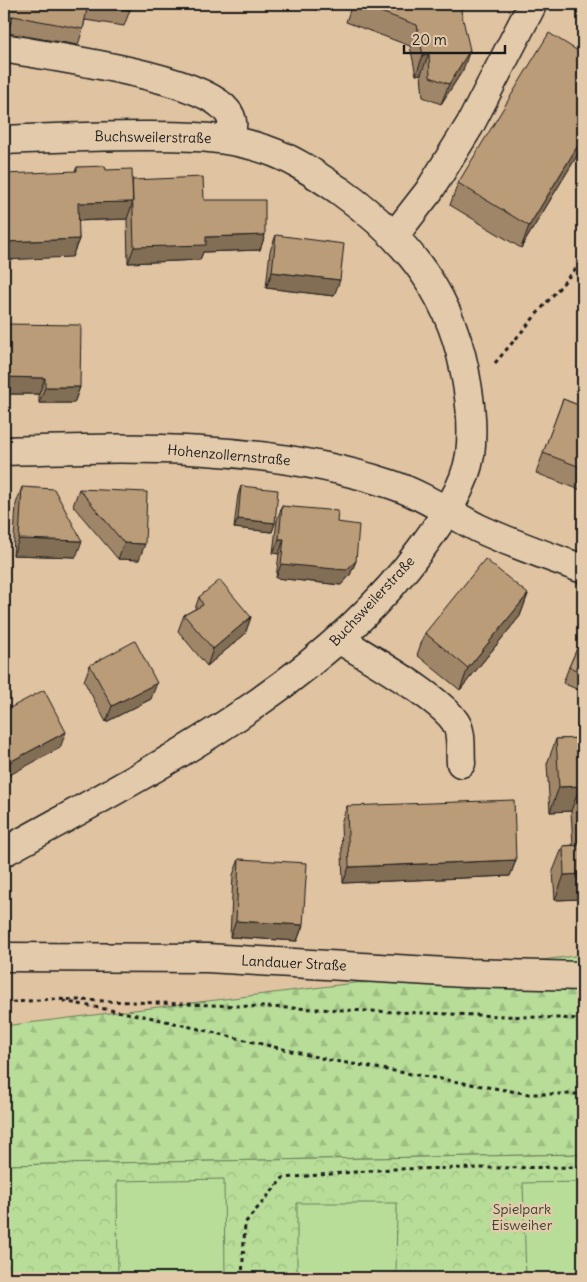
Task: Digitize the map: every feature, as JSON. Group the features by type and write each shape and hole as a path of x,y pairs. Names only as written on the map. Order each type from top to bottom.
{"street":[{"path":"394,236 429,191 470,125 531,7"},
{"path":"4,48 121,70 208,94 227,110 233,121 230,140"},
{"name":"Buchsweilerstraße","path":"4,140 99,136 186,136 230,140 267,150 303,165 357,204 394,236 417,262 439,295 453,326 463,361 471,425 470,457 463,479 448,510 421,549 383,594 339,639 256,705 4,852"},
{"name":"Hohenzollernstraße","path":"4,451 177,448 275,456 346,470 392,484 502,538 583,569"},
{"path":"339,639 408,682 451,716 458,726 461,763"},
{"name":"Landauer Straße","path":"4,957 207,958 464,974 583,976"}],"path":[{"path":"468,393 583,260"},
{"path":"52,999 117,1013 153,1018 330,1060 529,1094 583,1094"},
{"path":"4,1003 52,999 583,1019"},
{"path":"242,1278 245,1223 283,1178 391,1169 583,1167"}],"green space":[{"path":"583,955 583,1154 4,1165 4,1026"},
{"name":"Spielpark Eisweiher","path":"583,1154 583,1278 4,1278 4,1165"},
{"path":"224,1179 225,1278 118,1278 117,1181"},
{"path":"583,1182 583,1278 526,1278 523,1183"},
{"path":"297,1203 397,1203 396,1278 297,1278"}],"building":[{"path":"9,4 88,4 83,29 13,16 4,18"},
{"path":"94,4 131,4 130,10"},
{"path":"358,4 464,4 461,11 470,50 449,84 430,77 429,54 423,55 417,25"},
{"path":"549,33 583,54 583,137 529,226 458,183"},
{"path":"105,166 106,170 132,169 133,202 78,203 79,239 4,242 4,174 77,171 77,167"},
{"path":"203,177 204,200 265,200 265,235 206,237 206,245 134,247 132,180"},
{"path":"276,235 344,244 340,280 272,272"},
{"path":"4,324 81,325 80,387 45,387 45,378 4,377"},
{"path":"563,399 583,407 583,468 543,453"},
{"path":"241,486 278,490 275,523 238,519"},
{"path":"22,487 54,489 82,541 19,539"},
{"path":"79,489 147,492 145,544 124,543"},
{"path":"282,506 338,511 337,522 359,525 356,561 346,570 281,564 284,539 279,539"},
{"path":"485,559 528,594 468,668 425,633"},
{"path":"220,580 251,617 213,649 184,615 203,605 199,597"},
{"path":"583,635 583,673 569,667"},
{"path":"135,641 157,683 112,706 90,665"},
{"path":"44,690 66,732 4,765 4,711"},
{"path":"583,738 583,845 580,786 559,787 556,739"},
{"path":"514,800 516,860 349,867 347,806"},
{"path":"583,845 583,874 564,875 563,846"},
{"path":"239,859 307,863 303,925 236,921"}]}
